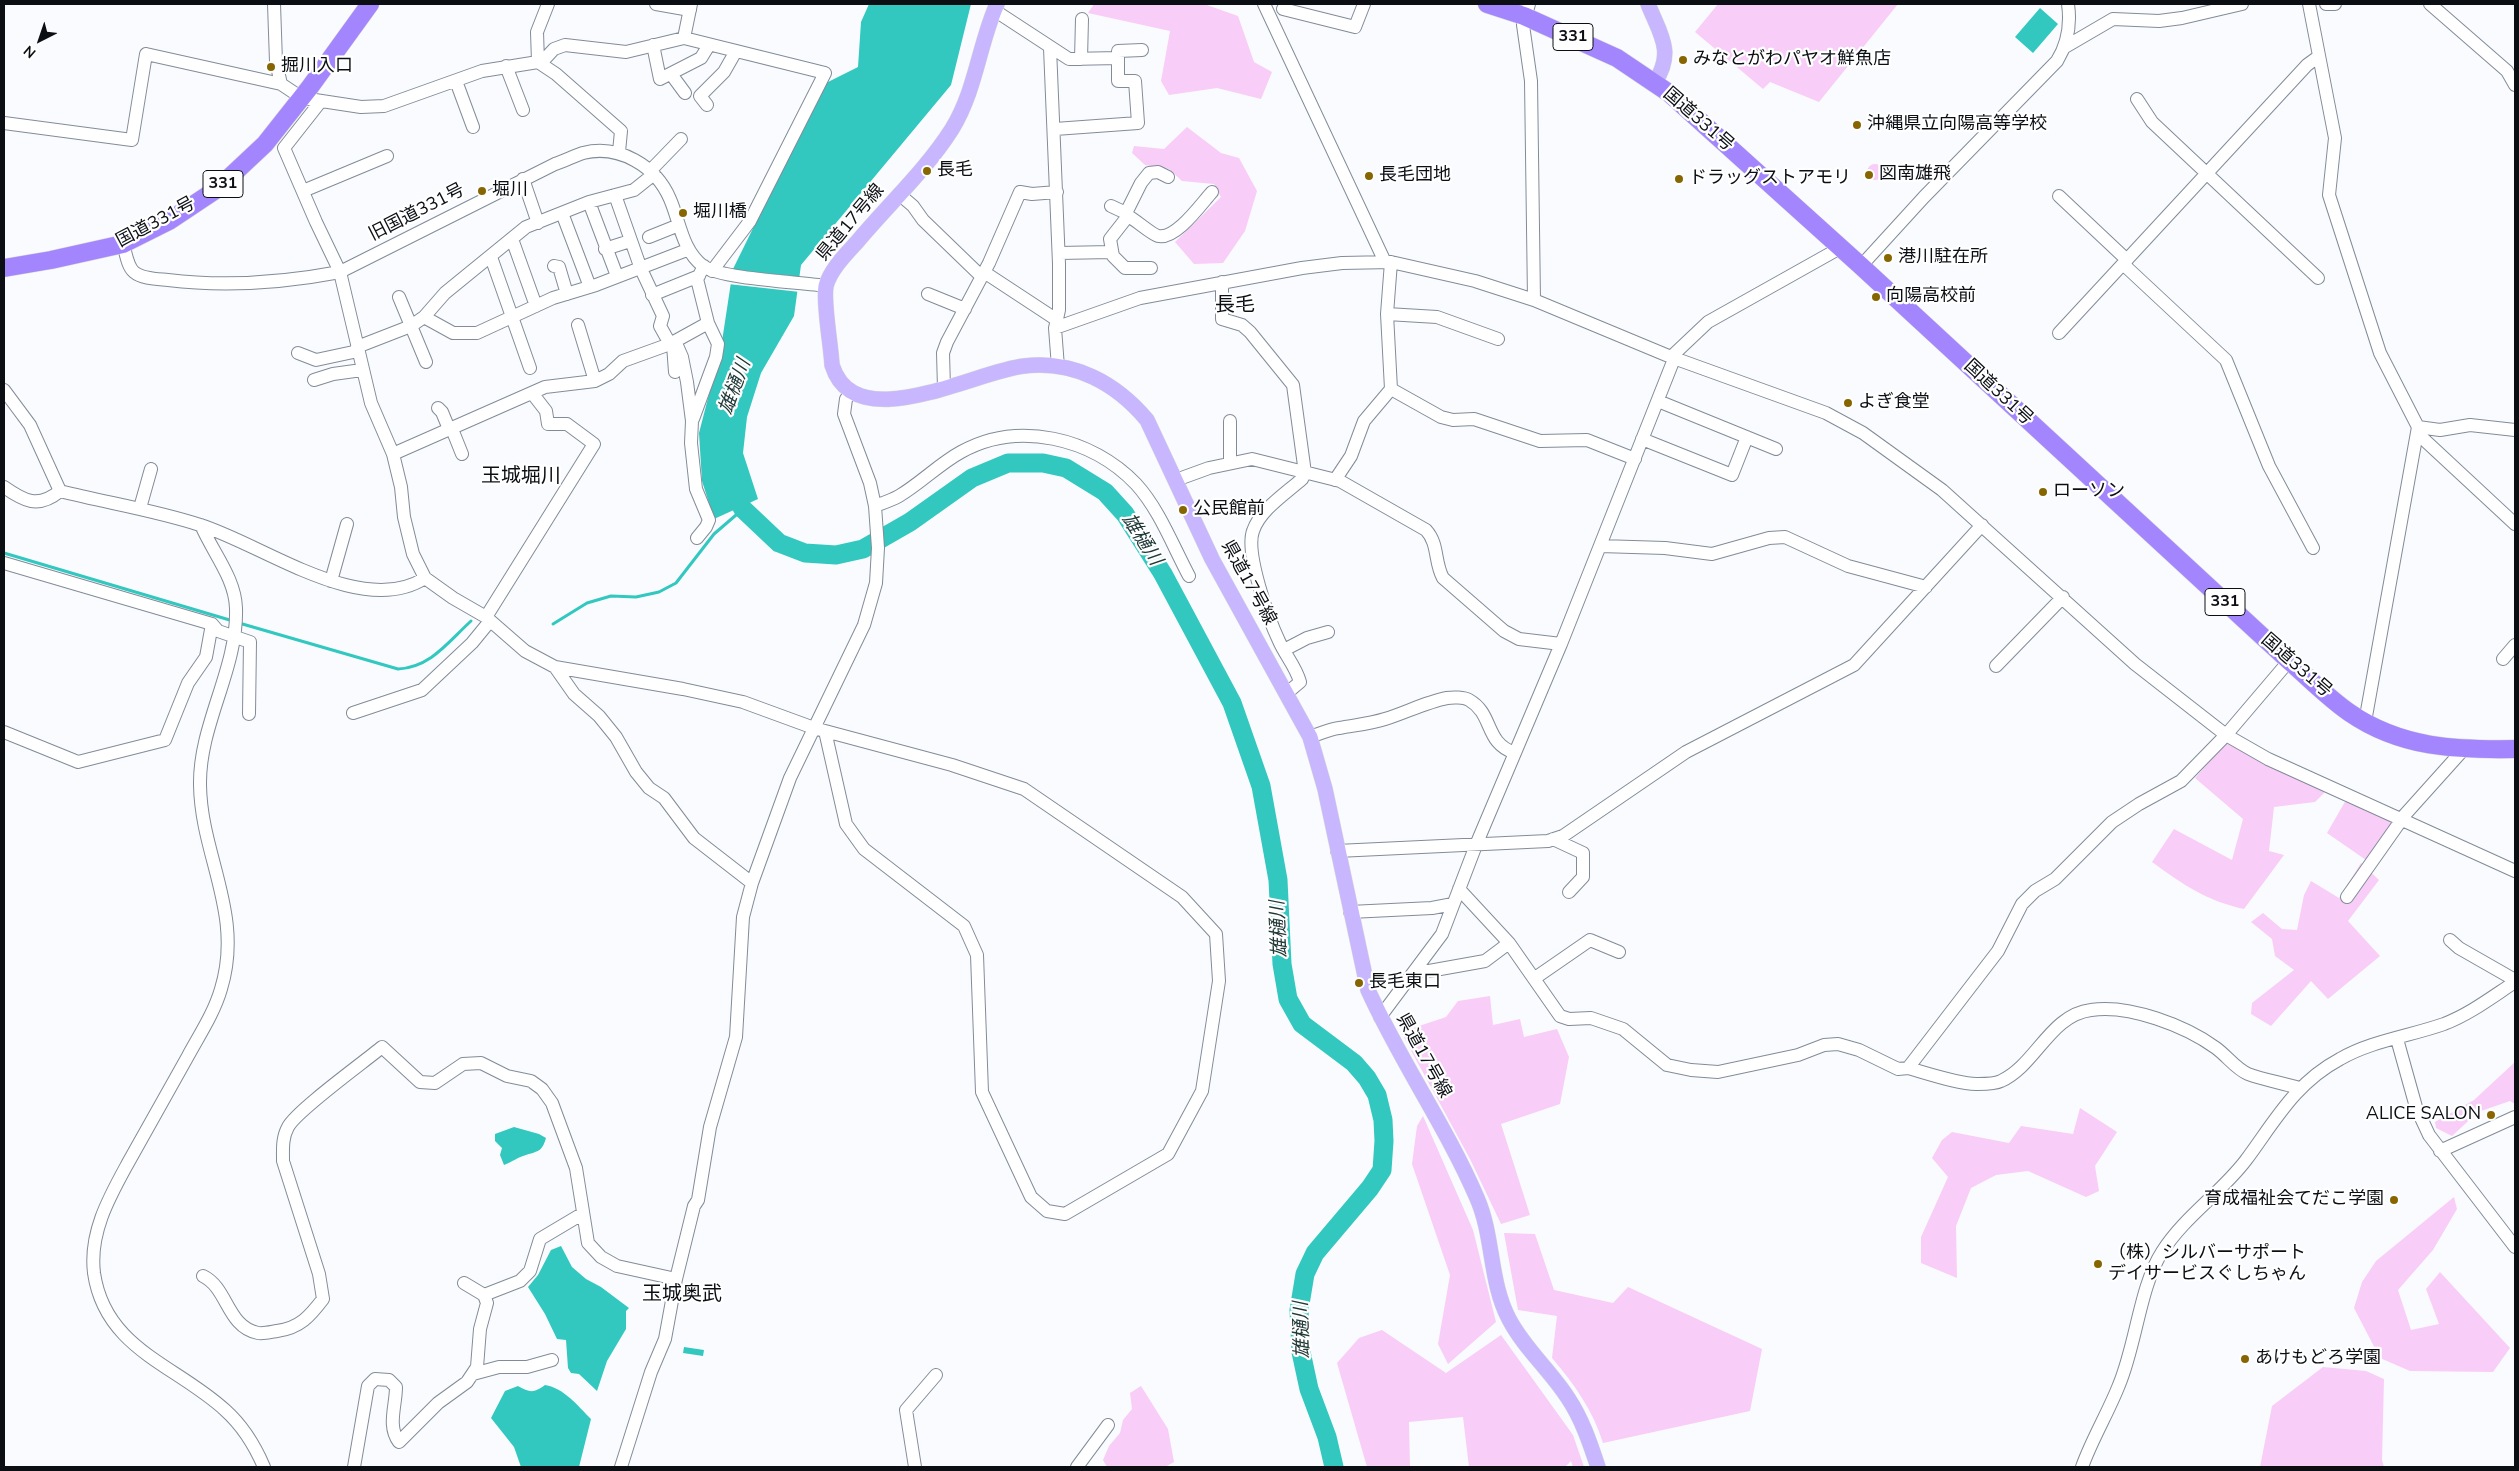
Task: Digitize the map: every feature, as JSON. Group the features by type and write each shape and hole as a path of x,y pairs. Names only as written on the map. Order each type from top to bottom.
{"highway":[{"name":"国道331号","path":"4,268 52,260 123,244 169,221 230,179 265,144 302,98 370,4"},
{"name":"国道331号","path":"1487,4 1527,10 1617,58 1655,82 1861,266 2289,661 2349,712 2365,722 2409,740 2441,748 2463,750 2515,749"}],"main road":[{"path":"1648,4 1667,54 1664,68 1655,82"},
{"name":"県道17号線","path":"996,7 958,119 933,156 842,259 826,286 832,366 840,383 851,392 873,400 919,395 1024,366 1058,367 1105,382 1131,401 1147,420 1212,559 1310,737 1325,789 1362,971 1380,1017 1464,1168 1478,1201 1501,1303 1518,1334 1567,1397 1579,1416 1598,1467"}],"street":[{"path":"274,4 276,62 281,84"},
{"path":"548,4 537,32 540,62 621,131 619,152 652,172 669,197 688,250 705,271"},
{"path":"656,4 691,7 684,38"},
{"path":"1264,4 1388,262 1387,314 1391,389 1364,421 1351,456 1335,480"},
{"path":"1283,9 1355,26 1364,4"},
{"path":"1861,266 1924,197 2056,61 2065,47 2070,20 2068,4"},
{"path":"2065,47 2113,19 2159,21 2182,18 2242,4"},
{"path":"2309,4 2335,138 2329,195 2380,353 2418,430 2515,524"},
{"path":"2326,4 2335,4"},
{"path":"2430,4 2507,71 2515,86"},
{"path":"996,7 1069,60 1118,58"},
{"path":"1527,10 1523,26 1531,81 1534,300"},
{"path":"1081,59 1082,19"},
{"path":"4,123 132,140 146,54 281,84 302,98 361,107 384,106 482,71 540,62 554,49 565,44 626,52 684,38 825,73 750,221 697,279 708,323 718,344 716,357 692,421"},
{"path":"653,46 660,79 701,58 709,44"},
{"path":"1050,48 1059,253 1059,310 1056,324 1058,367"},
{"path":"1054,129 1138,123 1135,81 1118,81 1118,51 1142,50"},
{"path":"706,106 700,96 724,72 736,52"},
{"path":"2059,333 2307,65 2318,56"},
{"path":"506,66 523,110"},
{"path":"671,74 685,93"},
{"path":"456,80 473,127"},
{"path":"2137,99 2152,122 2318,278"},
{"path":"321,101 284,148 340,272 371,402 393,454 401,487 404,517 413,554 425,578 488,619 525,651 555,667 683,688 743,702 820,729 952,765 1024,789 1182,898 1216,934 1219,981 1202,1092 1168,1154 1065,1214 1047,1211 1031,1198 982,1092 977,955 964,926 864,849 854,838 846,824 820,729"},
{"path":"298,353 316,360 357,349 411,326 424,317 445,293 526,227 589,202 634,190 681,139"},
{"name":"旧国道331号","path":"123,244 129,266 134,272 157,279 238,285 273,283 340,272 523,179 584,153 619,152"},
{"path":"303,191 387,156"},
{"path":"1151,268 1125,268 1111,252 1110,240 1127,214 1141,183 1149,173 1158,172 1168,177"},
{"path":"523,179 538,223"},
{"path":"944,388 942,353 983,274 1020,192 1032,194 1057,192"},
{"path":"1111,206 1127,214 1156,236 1165,236 1179,229 1212,192"},
{"path":"899,194 913,206 922,220 983,274 1056,324"},
{"path":"614,195 630,241 662,316 660,326 682,357 692,421 691,443 696,489 709,520 697,538"},
{"path":"2059,196 2226,360 2269,466 2313,548"},
{"path":"589,202 605,249 617,276"},
{"path":"562,213 590,287"},
{"path":"649,237 679,225"},
{"path":"512,239 536,306"},
{"path":"605,249 630,241"},
{"path":"1380,1017 1442,934 1476,845 1561,644 1635,459 1658,401 1672,358 1708,322 1840,248"},
{"path":"424,317 453,333 477,333 536,306 688,250"},
{"path":"1059,253 1111,252"},
{"path":"491,257 530,368"},
{"path":"1056,324 1140,298 1222,282 1302,268 1388,262 1475,281 1534,300 1672,358 1826,413 1863,433 1942,490 2135,664 2226,735 2268,759 2515,871"},
{"path":"554,266 559,267 567,294"},
{"path":"652,295 705,271 826,286"},
{"path":"1222,282 1222,318 1242,325 1250,332 1293,385 1305,473 1302,479 1269,507 1253,530 1251,538 1252,561 1275,631 1300,682 1287,693"},
{"path":"928,294 964,309"},
{"path":"399,297 426,362"},
{"path":"1387,314 1437,317 1498,340"},
{"path":"393,454 545,387 595,381 609,374 622,361 672,343 708,323"},
{"path":"578,325 595,381"},
{"path":"672,343 675,372"},
{"path":"314,380 333,374 362,370"},
{"path":"1391,389 1441,417 1453,420 1474,419 1540,441 1587,440 1635,459"},
{"path":"4,390 30,425 60,490 104,502 140,508 202,525 306,573 331,581 363,588 397,589 412,586 425,578"},
{"path":"621,1467 651,1372 666,1339 676,1279 694,1206 698,1200 710,1127 736,1038 743,917 752,883 790,778 820,729 864,625 876,583 878,548 870,483 844,414 846,399 851,392"},
{"path":"353,713 422,690 472,643 594,444 568,424 548,424 546,412 532,393"},
{"path":"1658,401 1776,449"},
{"path":"438,408 451,429 462,454"},
{"path":"1230,421 1230,463"},
{"path":"2418,430 2440,430 2470,425 2515,430"},
{"path":"2365,722 2418,430"},
{"path":"874,506 898,497 962,451 983,442 1015,436 1034,436 1062,440 1080,444 1096,453 1118,467 1136,484 1158,518 1190,576"},
{"path":"1642,439 1732,475 1747,437"},
{"path":"1176,480 1230,463 1252,459 1335,480 1363,492 1426,530 1434,542 1443,578 1493,624 1519,639 1561,644"},
{"path":"140,508 151,469"},
{"path":"4,487 25,501 37,501 52,497 60,490"},
{"path":"331,581 347,524"},
{"path":"202,525 212,549 227,572 236,606 234,632 208,731 200,783 202,808 223,892 227,918 226,968 213,1010 110,1197 97,1232 94,1270 103,1304 113,1323 145,1355 206,1394 227,1412 244,1430 256,1449 264,1467"},
{"path":"1337,850 1476,845 1553,839 1563,836 1686,752 1848,670 1982,525"},
{"path":"1600,546 1665,548 1712,554 1769,538 1785,538 1848,566 1926,587"},
{"path":"4,562 212,624 218,631 234,632 250,642 249,714"},
{"path":"1996,666 2062,597"},
{"path":"4,732 78,762 165,740 188,683 206,657 212,624"},
{"path":"1284,650 1307,638 1328,632"},
{"path":"2503,659 2515,645"},
{"path":"1908,1068 1998,951 2022,904 2034,891 2055,879 2112,822 2181,781 2226,735 2289,661"},
{"path":"555,667 574,694 599,716 616,737 636,772 649,788 664,798 694,838 752,883"},
{"path":"1310,737 1338,728 1358,727 1383,720 1447,698 1458,698 1468,700 1482,711 1494,739 1505,750 1515,753"},
{"path":"2347,897 2401,819 2463,750"},
{"path":"1553,839 1582,853 1583,877 1569,892"},
{"path":"1459,888 1509,944 1535,978 1560,1016 1568,1019 1590,1018 1623,1029 1667,1065 1691,1070 1718,1072 1798,1055 1824,1045 1838,1044 1858,1050 1898,1069 1908,1068 1976,1084 2000,1082 2017,1071 2052,1032 2070,1017 2090,1010 2112,1009 2158,1019 2183,1028 2216,1048 2247,1073 2299,1088"},
{"path":"1350,912 1432,908 1453,904"},
{"path":"1535,978 1590,940 1619,952"},
{"path":"2082,1467 2120,1384 2136,1334 2148,1284 2161,1253 2173,1236 2242,1165 2299,1088 2341,1058 2445,1023 2471,1012 2515,981 2459,948 2450,940"},
{"path":"1415,970 1429,971 1485,961 1509,944"},
{"path":"2397,1039 2416,1107 2429,1135 2515,1247"},
{"path":"203,1276 216,1284 226,1307 240,1324 258,1333 286,1330 309,1318 323,1299 319,1274 283,1161 283,1141 288,1126 302,1112 382,1047 420,1082 435,1083 463,1064 481,1063 507,1076 531,1082 542,1089 552,1103 568,1140 576,1168 588,1243 601,1257 617,1266 676,1279"},
{"path":"2440,1151 2515,1117"},
{"path":"484,1295 520,1281 530,1271 540,1239 582,1214"},
{"path":"354,1467 368,1386 375,1379 388,1380 396,1387 396,1404 392,1421 394,1436 399,1442 438,1403 467,1382 473,1374 477,1367 480,1329 487,1303 484,1295 464,1283"},
{"path":"473,1374 499,1367 527,1367 552,1360"},
{"path":"915,1467 906,1410 936,1375"},
{"path":"1077,1467 1108,1425"}],"shaded area":[{"path":"1094,4 1204,4 1238,16 1254,62 1272,72 1261,99 1217,88 1169,95 1161,81 1170,31 1088,13"},
{"path":"1718,4 1898,4 1819,102 1770,82 1763,89 1695,32"},
{"path":"1187,127 1221,153 1239,158 1257,191 1245,231 1223,263 1194,264 1175,242 1221,197 1214,184 1182,181 1169,169 1145,165 1132,153 1134,146 1164,149"},
{"path":"1872,164 1878,164 1883,169 1881,178 1872,180 1867,175 1867,169"},
{"path":"2226,743 2327,790 2315,802 2274,807 2269,851 2284,855 2244,909 2231,906 2195,891 2152,862 2174,829 2232,860 2243,819 2195,778"},
{"path":"2346,800 2392,822 2366,860 2327,833"},
{"path":"2361,863 2379,880 2348,921 2380,956 2328,999 2311,981 2271,1026 2251,1014 2252,1003 2294,970 2275,956 2272,939 2251,922 2263,913 2282,929 2297,930 2304,895 2311,881 2339,898"},
{"path":"1490,996 1493,1025 1520,1019 1524,1037 1557,1029 1569,1057 1560,1104 1501,1124 1530,1215 1501,1224 1470,1159 1401,1032 1446,1017 1458,1001"},
{"path":"2515,1062 2515,1104 2510,1101 2478,1112 2452,1136 2436,1128 2435,1122 2474,1100"},
{"path":"2080,1108 2117,1132 2095,1166 2099,1191 2086,1197 2028,1171 1996,1175 1971,1188 1956,1226 1957,1278 1921,1263 1921,1237 1948,1177 1932,1158 1942,1140 1952,1132 2009,1143 2021,1126 2073,1134"},
{"path":"1423,1116 1473,1230 1496,1322 1448,1364 1438,1344 1450,1275 1412,1164 1417,1126"},
{"path":"2454,1197 2457,1209 2433,1250 2398,1290 2411,1330 2439,1324 2426,1289 2440,1272 2510,1348 2493,1372 2410,1371 2380,1358 2354,1308 2362,1282 2376,1261"},
{"path":"1504,1233 1535,1234 1554,1290 1613,1303 1628,1287 1762,1349 1750,1411 1603,1443 1594,1419 1582,1398 1552,1358 1557,1316 1518,1310"},
{"path":"1382,1330 1446,1373 1501,1335 1573,1435 1584,1467 1573,1467 1571,1461 1565,1467 1469,1467 1463,1417 1409,1422 1410,1467 1367,1467 1337,1363 1359,1338"},
{"path":"2323,1367 2366,1371 2384,1379 2382,1460 2384,1467 2260,1467 2272,1406"},
{"path":"1141,1386 1168,1429 1174,1462 1165,1467 1107,1467 1103,1460 1109,1446 1120,1433 1123,1420 1132,1409 1130,1393"}],"water":[{"path":"869,4 971,4 951,85 801,265 794,316 761,373 747,417 743,453 758,499 714,519 702,481 699,433 721,348 733,269 824,84 858,67 861,22"},
{"path":"2040,8 2058,24 2033,53 2015,37"},
{"path":"514,1127 539,1134 546,1138 539,1150 504,1165 500,1155 502,1148 495,1141 495,1134"},
{"path":"561,1246 572,1267 586,1279 601,1287 629,1308 626,1311 626,1329 607,1361 597,1391 579,1374 571,1373 568,1368 566,1340 557,1339 545,1314 528,1287 538,1275 551,1250"},
{"path":"684,1347 704,1350 703,1356 683,1353"},
{"path":"545,1385 564,1394 576,1403 591,1419 579,1467 521,1467 514,1447 491,1418 505,1391 518,1386 532,1391 538,1390"}],"pier":[{"path":"730,270 802,277 800,292 728,284"}],"waterway":[{"name":"雄樋川","path":"729,484 743,509 779,543 805,553 836,555 863,549 910,522 972,478 1008,463 1043,463 1066,468 1105,492 1125,514 1163,574 1232,703 1261,786 1278,880 1282,964 1288,999 1302,1024 1354,1063 1367,1078 1377,1095 1383,1120 1382,1170 1370,1188 1315,1253 1305,1274 1299,1310 1301,1352 1309,1389 1327,1437 1334,1467"},
{"path":"553,624 587,603 611,596 636,597 659,592 676,583 714,534 743,509"},
{"path":"4,553 233,621"},
{"path":"239,623 398,669 420,664 430,658 471,621"}],"place":[{"name":"みなとがわパヤオ鮮魚店","path":"1683,60"},
{"name":"掘川入口","path":"271,67"},
{"name":"沖縄県立向陽高等学校","path":"1857,125"},
{"name":"長毛","path":"927,171"},
{"name":"図南雄飛","path":"1869,175"},
{"name":"長毛団地","path":"1369,176"},
{"name":"ドラッグストアモリ","path":"1679,179"},
{"name":"堀川","path":"482,191"},
{"name":"堀川橋","path":"683,213"},
{"name":"港川駐在所","path":"1888,258"},
{"name":"向陽高校前","path":"1876,297"},
{"name":"よぎ食堂","path":"1848,403"},
{"name":"ローソン","path":"2043,492"},
{"name":"公民館前","path":"1183,510"},
{"name":"長毛東口","path":"1359,983"},
{"name":"ALICE SALON","path":"2491,1115"},
{"name":"育成福祉会てだこ学園","path":"2394,1200"},
{"name":"（株）シルバーサポート デイサービスぐしちゃん","path":"2098,1264"},
{"name":"あけもどろ学園","path":"2245,1359"}],"district":[{"name":"長毛","path":"1235,306"},
{"name":"玉城堀川","path":"521,477"},
{"name":"玉城奥武","path":"682,1295"}]}
